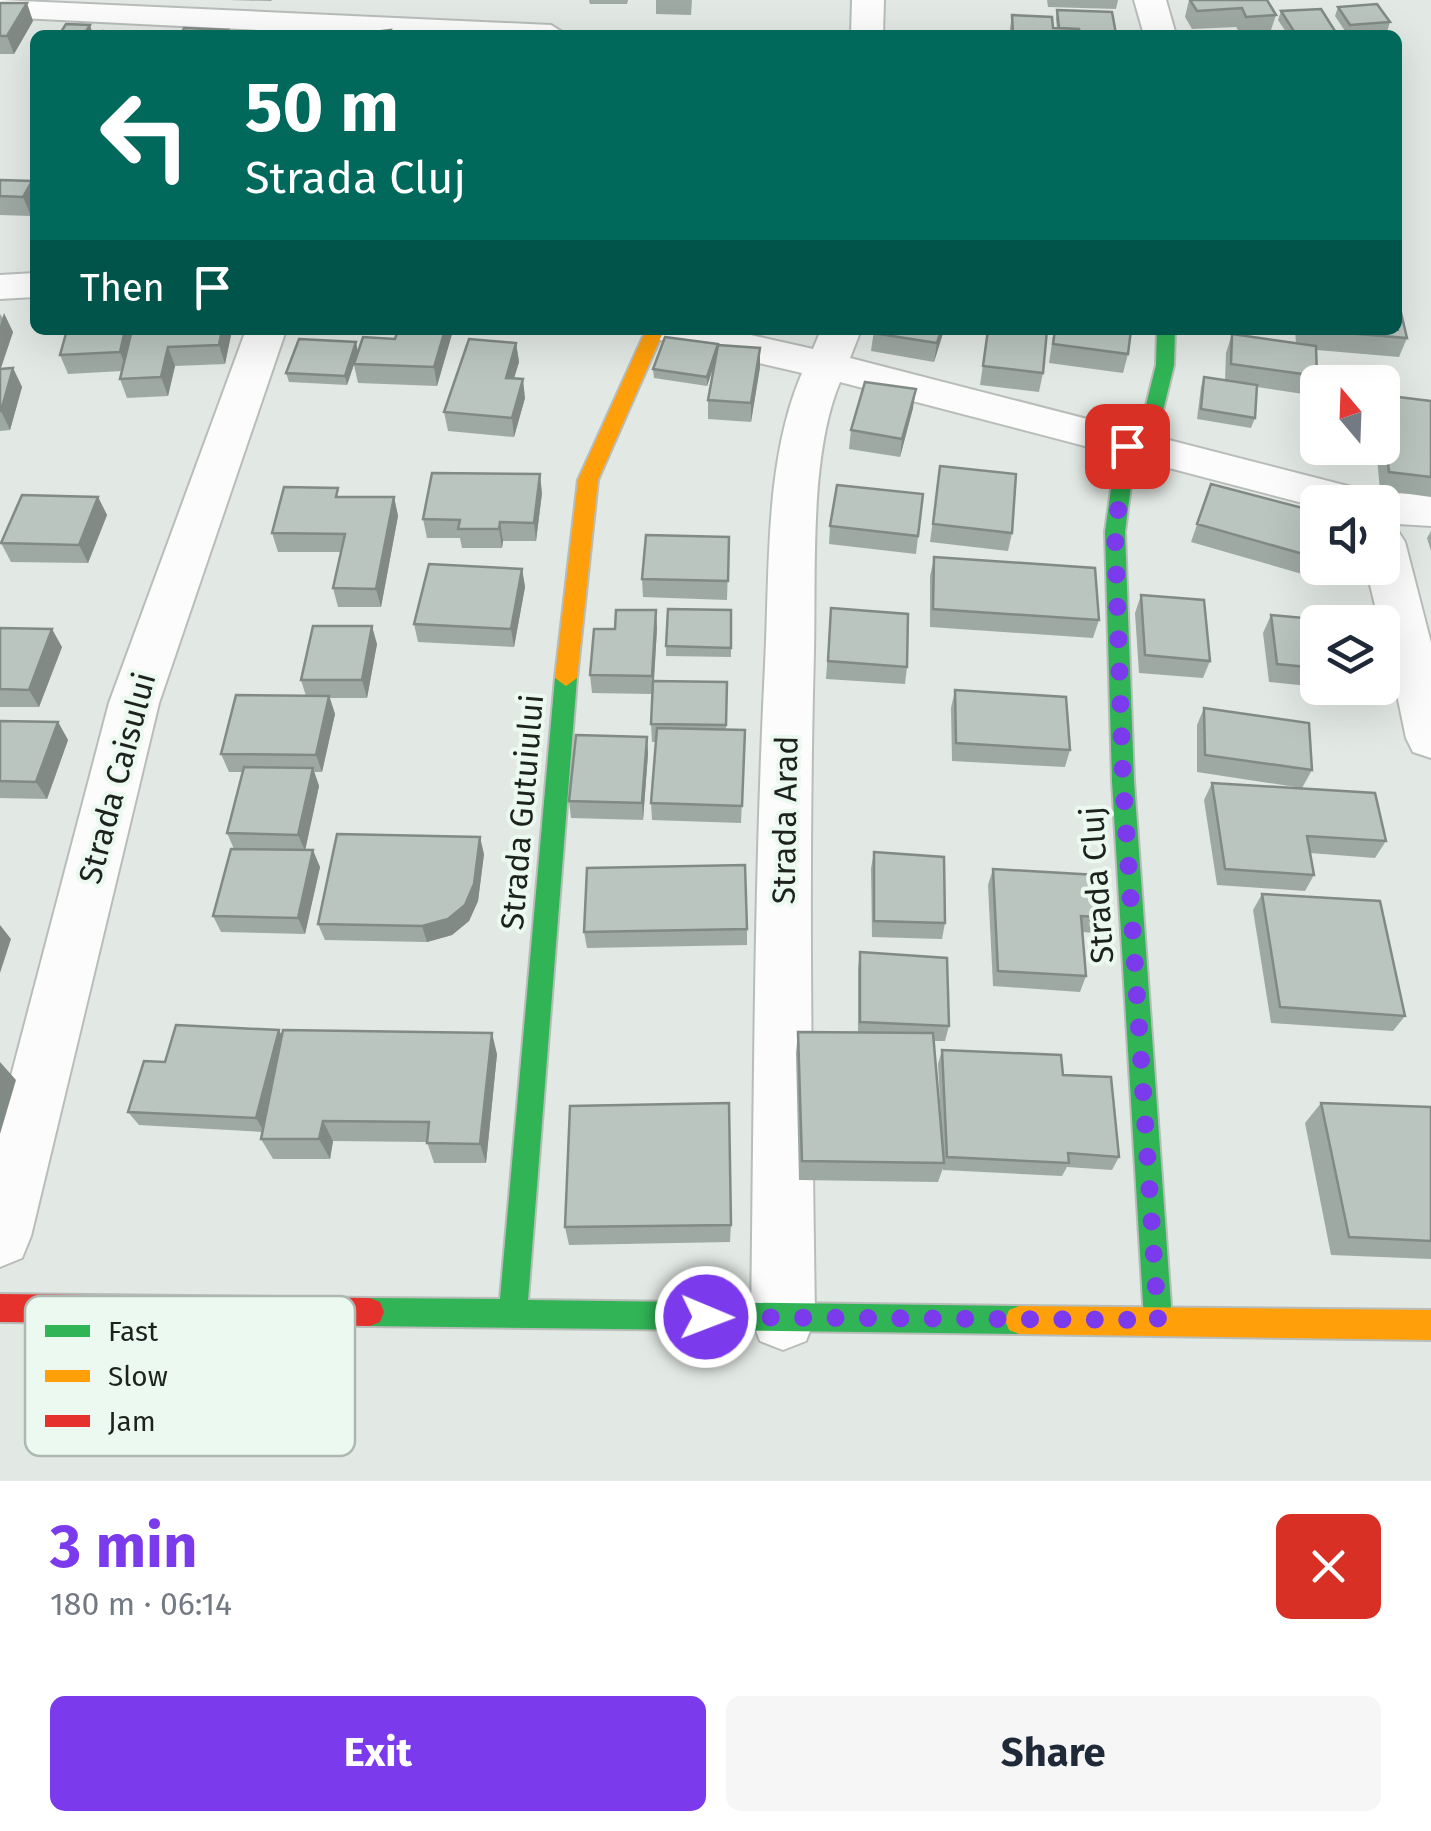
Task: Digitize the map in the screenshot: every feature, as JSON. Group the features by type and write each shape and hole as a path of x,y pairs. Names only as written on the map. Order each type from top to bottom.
{"street":[{"path":"866,30 868,0"},
{"path":"1150,0 1159,30"},
{"path":"0,7 452,30"},
{"path":"0,287 30,285"},
{"name":"Strada Caisului","path":"0,1236 134,703 264,335"},
{"name":"Strada Gutuiului","path":"513,1312 566,675 588,480 652,335"},
{"path":"719,335 836,347 1127,446 1300,488"},
{"path":"1127,446 1153,415 1165,365 1166,335"},
{"name":"Strada Arad","path":"782,1318 783,832 795,508 811,402 836,347"},
{"name":"Strada Cluj","path":"1127,446 1115,532 1123,781 1158,1320"},
{"path":"1400,508 1431,510"},
{"path":"1393,585 1431,738"},
{"path":"0,1308 25,1308"},
{"path":"355,1311 1431,1325"}],"building":[{"path":"1190,0 1267,0 1276,15 1246,17 1242,8 1197,11"},
{"path":"0,3 27,3 7,36 0,36"},
{"path":"1377,4 1390,22 1350,25 1338,7"},
{"path":"1321,9 1334,30 1293,30 1281,11"},
{"path":"1057,10 1112,12 1115,30 1079,30 1059,28"},
{"path":"1012,15 1052,17 1053,28 1079,30 1013,30"},
{"path":"66,24 90,25 87,30 62,30"},
{"path":"0,180 30,181 23,197 0,196"},
{"path":"1402,317 1407,338 1371,335 1402,335"},
{"path":"66,335 124,335 120,352 60,355"},
{"path":"131,335 221,335 219,345 168,347 161,377 120,379"},
{"path":"396,335 444,335 434,367 354,364 363,337 395,339"},
{"path":"886,335 939,335 937,343"},
{"path":"987,335 1047,335 1043,373 983,366"},
{"path":"1054,335 1130,335 1128,354 1053,344"},
{"path":"1232,335 1316,346 1317,365 1300,365 1300,374 1231,364"},
{"path":"665,337 718,344 707,377 653,369"},
{"path":"299,339 356,342 345,376 286,373"},
{"path":"469,339 516,343 506,378 523,379 512,418 444,412"},
{"path":"718,345 760,348 751,403 708,400"},
{"path":"13,368 1,411 0,411 0,369"},
{"path":"1204,377 1257,385 1255,418 1201,409"},
{"path":"865,382 916,389 902,439 851,430"},
{"path":"1400,397 1431,401 1431,477 1389,472 1388,465 1400,465"},
{"path":"940,466 1016,474 1012,533 933,524"},
{"path":"432,473 540,474 534,523 500,522 499,529 458,529 460,520 423,519"},
{"path":"1211,484 1300,507 1300,553 1197,524"},
{"path":"837,485 923,494 918,536 830,526"},
{"path":"284,487 338,488 336,497 394,497 376,589 333,588 345,534 272,533"},
{"path":"22,495 98,497 79,545 1,543"},
{"path":"646,535 729,537 728,581 642,579"},
{"path":"934,557 1095,568 1099,620 933,609"},
{"path":"429,564 522,569 511,629 414,624"},
{"path":"1141,595 1204,600 1210,661 1145,655"},
{"path":"831,608 908,614 907,667 828,661"},
{"path":"668,609 731,610 731,648 666,646"},
{"path":"616,610 656,610 652,676 590,675 594,629 615,629"},
{"path":"1271,615 1300,618 1300,666 1277,664"},
{"path":"313,626 372,626 362,680 301,680"},
{"path":"0,628 52,629 29,690 0,689"},
{"path":"653,681 727,682 726,725 651,724"},
{"path":"955,690 1066,697 1070,750 956,743"},
{"path":"236,695 329,696 316,755 221,754"},
{"path":"1204,708 1309,723 1312,770 1205,755"},
{"path":"0,721 58,722 36,782 0,781"},
{"path":"657,728 745,730 742,806 651,803"},
{"path":"576,735 647,737 642,803 569,801"},
{"path":"244,767 313,768 298,835 227,833"},
{"path":"1212,783 1375,793 1386,841 1307,836 1314,875 1225,869"},
{"path":"337,834 480,837 474,884 465,905 448,919 422,926 318,924"},
{"path":"231,849 313,850 298,918 213,916"},
{"path":"874,852 944,857 945,923 874,921"},
{"path":"745,865 747,929 584,932 587,868"},
{"path":"993,869 1097,875 1101,917 1081,916 1086,976 998,971"},
{"path":"1262,894 1380,901 1405,1016 1280,1007"},
{"path":"860,952 947,958 949,1026 860,1022"},
{"path":"176,1025 279,1030 256,1118 128,1112 144,1061 165,1062"},
{"path":"283,1030 492,1033 480,1144 427,1143 429,1122 323,1121 319,1139 261,1139"},
{"path":"798,1032 933,1033 944,1163 802,1161"},
{"path":"942,1050 1061,1055 1063,1075 1111,1077 1119,1157 1068,1153 1069,1163 947,1157"},
{"path":"729,1103 731,1225 565,1227 570,1106"},
{"path":"1321,1103 1431,1107 1431,1241 1349,1237"}],"traffic: fast":[{"path":"1158,1320 1123,781 1115,532 1127,446 1153,415 1165,365 1166,335"},
{"path":"513,1313 566,678"},
{"path":"370,1312 1019,1320"}],"traffic: slow":[{"path":"566,678 588,480 653,335"},
{"path":"1019,1320 1431,1325"}],"traffic: jam":[{"path":"0,1308 25,1308"},
{"path":"355,1312 370,1312"}],"route":[{"path":"706,1317 1158,1320 1123,781 1115,532 1127,446"}]}
